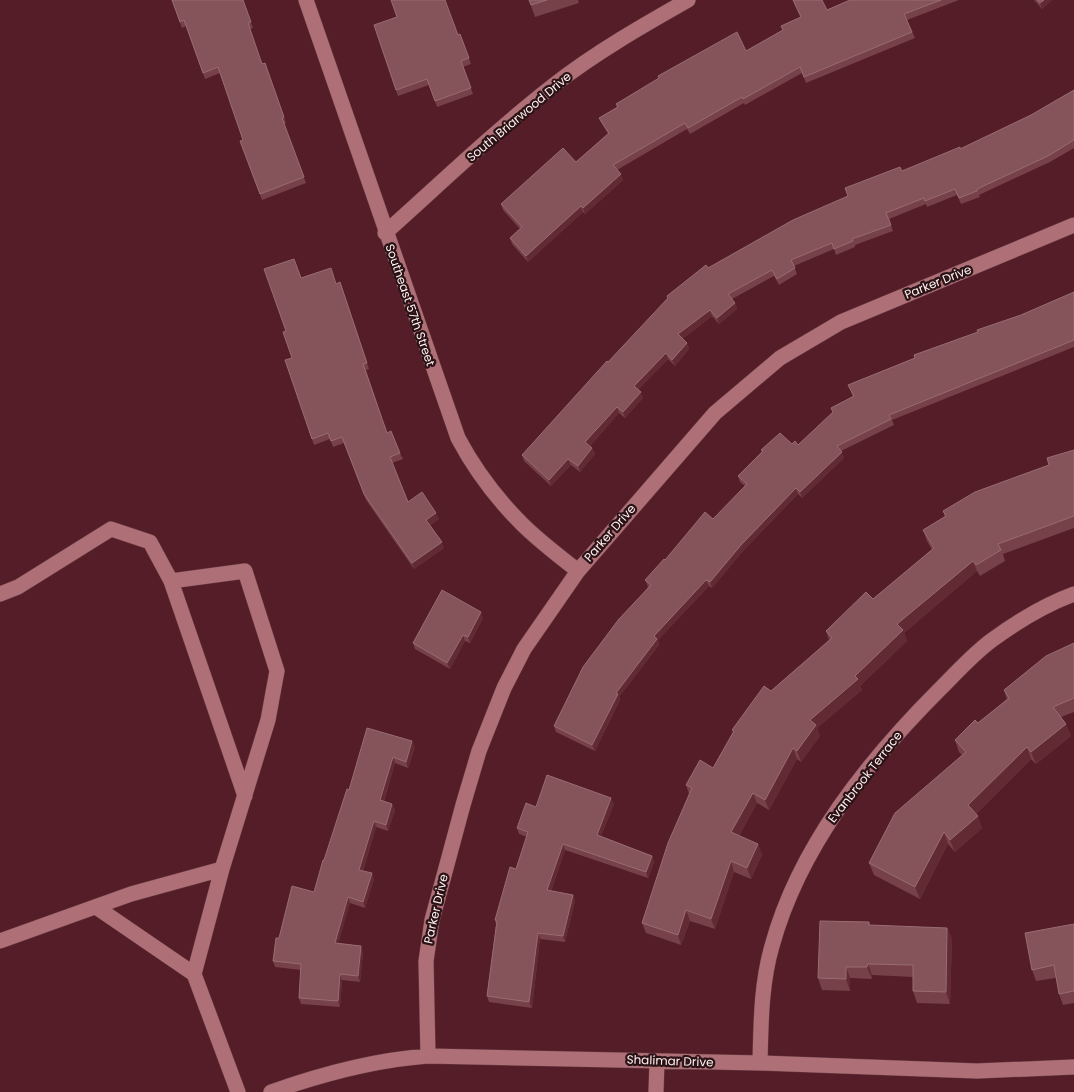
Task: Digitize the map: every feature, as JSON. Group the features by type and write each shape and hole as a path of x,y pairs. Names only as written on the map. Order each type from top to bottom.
{"street":[{"name":"Southeast 57th Street","path":"306,0 448,414 458,438 475,468 522,525 578,571"},
{"name":"South Briarwood Drive","path":"386,233 512,120 554,85 661,7 688,0"},
{"name":"Parker Drive","path":"428,1056 426,1008 427,953 432,920 479,751 504,688 524,649 578,571 715,413 780,358 841,322 1074,225"},
{"path":"0,594 18,587 112,529 150,542 171,581 245,796"},
{"path":"171,581 245,571 277,671 268,720 222,869 194,974"},
{"name":"Evanbrook Terrace","path":"760,1063 762,1004 772,946 783,911 803,867 830,820 865,773 910,719 977,654 1016,623 1042,608 1074,594"},
{"path":"0,941 131,894 222,869"},
{"path":"96,907 194,974 238,1092"},
{"name":"Shalimar Drive","path":"271,1092 335,1071 401,1058 428,1056 760,1063 977,1071 1074,1067"},
{"path":"656,1092 657,1061"}],"building":[{"path":"172,0 243,0 251,22 248,23 262,64 265,63 284,117 282,118 304,177 260,194 240,141 243,140 218,67 203,73 184,20 180,22"},
{"path":"391,0 445,0 469,58 461,61 471,88 435,101 427,79 396,90 374,25 397,17"},
{"path":"529,0 547,0 531,5"},
{"path":"793,0 822,0 827,10 850,0 941,0 904,14 912,32 804,77 800,67 688,128 685,123 613,165 621,174 583,208 581,206 526,256 510,238 522,227 501,204 563,148 576,162 609,133 599,118 618,107 616,104 659,78 658,76 737,32 746,51 783,30 781,26 801,17"},
{"path":"1074,90 1074,140 1048,156 959,198 955,189 925,201 924,198 886,213 891,225 852,239 853,241 834,249 832,243 791,260 795,268 777,279 772,270 728,294 735,303 717,318 710,310 678,334 687,343 672,360 666,353 634,386 641,392 623,412 617,407 585,442 592,448 578,466 568,459 549,480 522,455 607,361 668,298 667,296 706,265 708,268 793,220 848,196 845,188 900,167 902,171 960,147 960,149 1031,115"},
{"path":"294,259 301,278 331,268 336,284 340,282 367,363 363,364 387,433 391,431 400,453 390,457 408,502 422,492 436,513 426,520 442,542 412,563 364,494 342,437 331,441 328,433 312,439 285,360 292,358 283,332 286,331 264,269"},
{"path":"1074,292 1074,340 889,415 891,419 837,446 842,452 800,492 796,488 741,545 710,582 706,580 654,636 657,639 616,693 618,694 592,745 554,726 583,667 619,619 651,585 645,580 665,560 705,512 713,519 747,484 738,476 763,451 761,450 780,433 792,444 795,441 798,445 833,412 831,408 854,396 848,385 915,358 914,355 978,332 977,330 1021,315"},
{"path":"1074,450 1074,516 998,544 1001,550 976,565 973,561 897,624 903,630 855,676 858,679 810,720 816,725 797,751 793,748 765,800 753,793 731,832 758,844 747,868 731,861 711,919 686,910 678,935 642,923 668,843 692,788 686,785 700,760 713,768 734,731 732,730 764,686 771,691 832,638 826,631 866,592 873,599 934,548 923,530 946,516 943,511 975,492 1049,465 1047,458"},
{"path":"442,590 481,612 468,637 463,635 447,663 413,643"},
{"path":"1074,643 1074,698 1053,707 1066,724 1031,752 1027,747 968,805 978,816 950,840 944,832 915,887 869,863 895,813 966,752 955,740 975,720 978,723 1009,698 1004,690 1046,656"},
{"path":"367,728 412,741 406,762 393,757 380,800 392,804 386,825 374,821 359,870 372,873 363,902 348,897 335,943 361,946 358,976 340,974 338,1001 299,998 301,964 273,961 276,938 279,938 292,886 314,892 347,789 349,790"},
{"path":"547,775 611,798 597,835 652,856 646,872 563,844 547,890 573,895 563,936 538,933 529,1002 487,996 497,921 495,920 510,867 516,869 528,832 517,828 526,803 536,807"},
{"path":"820,921 869,922 869,925 947,928 946,992 913,991 913,965 868,964 867,967 846,967 846,979 818,978"},
{"path":"1074,924 1074,991 1059,994 1054,965 1032,970 1025,933"}]}
